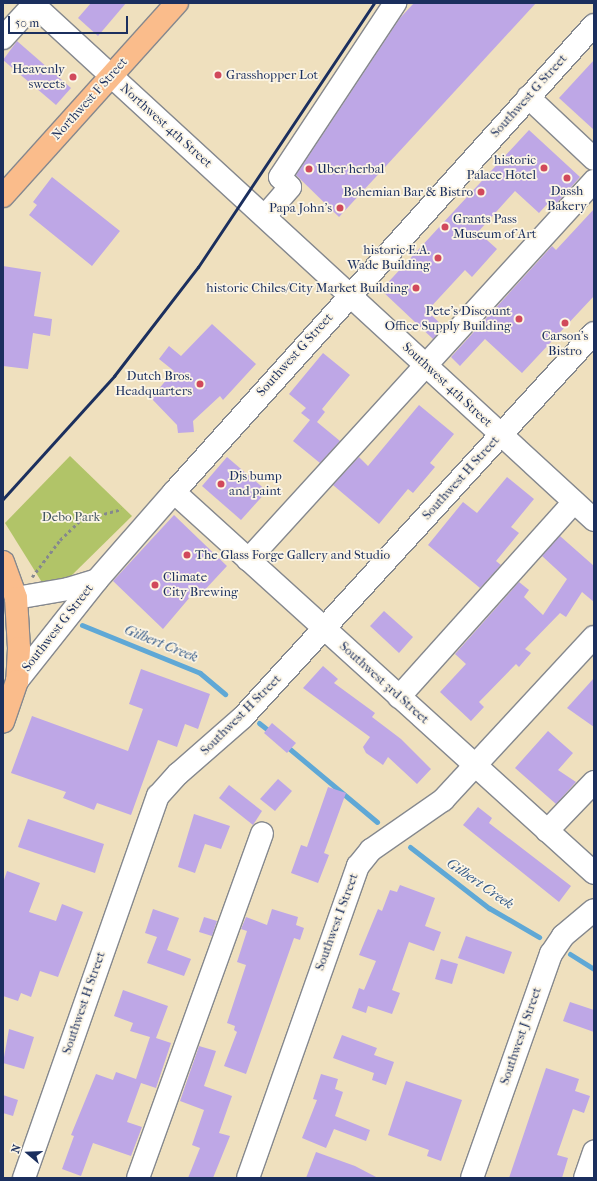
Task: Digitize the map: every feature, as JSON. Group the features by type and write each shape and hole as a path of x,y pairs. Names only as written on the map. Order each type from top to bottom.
{"main road":[{"name":"Northwest F Street","path":"3,196 177,3"},
{"path":"3,562 16,598 17,681"},
{"name":"Southwest G Street","path":"3,722 17,681"}],"street":[{"path":"265,216 290,187 280,177 394,3"},
{"name":"Northwest 4th Street","path":"34,4 265,216"},
{"path":"3,38 34,4"},
{"name":"Southwest G Street","path":"17,681 97,580 174,492 349,294 594,25"},
{"path":"528,97 594,159"},
{"path":"248,560 594,181"},
{"name":"Southwest 4th Street","path":"265,216 594,520"},
{"name":"Southwest H Street","path":"24,1178 158,796 178,774 243,717 594,333"},
{"name":"Southwest 3rd Street","path":"174,492 594,874"},
{"path":"399,697 574,502"},
{"name":"Southwest G Street","path":"16,598 97,580"},
{"name":"Southwest I Street","path":"248,1178 358,866 371,850 443,800 594,637"},
{"path":"547,831 594,782"},
{"path":"138,1178 262,834"},
{"name":"Southwest J Street","path":"472,1178 551,954 563,936 594,910"},
{"path":"585,1178 594,1152"}],"path":[{"path":"30,579 60,540 82,520 122,509"},
{"path":"80,512 82,520"}],"green space":[{"name":"Debo Park","path":"70,456 132,516 71,576 43,584 5,523"}],"building":[{"path":"91,3 126,3 98,36 78,18"},
{"path":"414,3 536,3 339,217 296,175 400,18"},
{"path":"17,41 71,88 56,105 3,60"},
{"path":"594,60 594,130 559,98"},
{"path":"529,130 580,177 556,204 551,200 539,213 515,191 478,232 497,249 472,277 465,270 427,311 444,327 433,339 381,290"},
{"path":"52,177 120,231 92,266 29,215 37,205 33,202"},
{"path":"594,209 594,296 522,373 485,339 460,366 451,357 552,246 556,250"},
{"path":"3,266 41,272 34,316 52,319 50,336 33,333 28,369 3,366"},
{"name":"Dutch Bros. Headquarters","path":"212,324 256,364 223,400 220,396 193,421 194,432 178,433 177,425 151,398 174,371 159,359 169,346 181,356"},
{"path":"323,353 350,375 322,409 325,412 317,422 340,441 320,463 293,441 310,420 301,413 306,408 289,394"},
{"path":"419,405 454,434 430,463 435,467 413,493 408,489 379,524 333,485 359,457 368,466"},
{"path":"227,457 267,491 241,520 202,486"},
{"path":"507,477 534,499 511,527 519,533 496,561 501,565 480,588 428,545 463,502 477,513"},
{"path":"174,515 227,566 201,594 196,590 163,629 113,581"},
{"path":"560,536 594,566 594,602 582,592 566,617 560,613 525,649 531,653 519,667 516,664 479,702 484,707 471,721 440,692 466,664 455,654 519,582 529,590 524,597 543,615 567,579 542,556"},
{"path":"384,611 413,637 399,653 370,626"},
{"path":"323,666 338,679 334,683 375,713 372,717 401,739 431,769 417,784 388,757 383,765 366,753 363,747 370,737 303,688"},
{"path":"141,669 210,694 198,729 185,724 177,747 158,740 131,815 97,803 94,810 63,798 66,792 11,773 32,716 128,751 143,709 129,704"},
{"path":"594,678 594,727 567,708"},
{"path":"272,723 296,743 287,753 264,733"},
{"path":"548,731 573,753 558,770 576,782 556,804 515,768"},
{"path":"278,779 292,791 275,811 260,799"},
{"path":"229,785 262,811 253,825 219,798"},
{"path":"328,787 346,793 324,853 329,855 318,883 291,873 301,845 307,847"},
{"path":"478,807 492,818 489,823 571,886 559,902 463,825"},
{"path":"194,814 230,826 221,849 205,844 195,873 178,867"},
{"path":"28,819 104,844 95,873 18,847"},
{"path":"7,871 40,883 29,912 56,921 62,904 83,912 58,977 40,971 31,997 21,993 18,1001 3,996 3,883"},
{"path":"400,885 435,898 425,926 441,932 434,951 409,942 392,990 400,993 392,1014 368,1006 366,1013 352,1008 359,988 364,990 376,961 359,955 378,909 382,911 390,890 397,892"},
{"path":"153,909 179,918 167,950 191,959 184,976 147,963 157,937 145,933"},
{"path":"272,909 298,917 296,925 304,928 300,940 294,938 246,1074 224,1066 237,1032 234,1030 235,1026 227,1023 246,965 237,962 247,931 241,929 246,917 267,925"},
{"path":"204,917 217,921 212,936 199,932"},
{"path":"466,936 512,952 504,974 458,958"},
{"path":"441,959 458,964 452,984 435,979"},
{"path":"123,990 168,1006 156,1038 171,1043 156,1088 141,1083 127,1122 142,1127 131,1156 93,1143 81,1176 62,1169 74,1136 71,1135 96,1074 113,1080 116,1072 136,1079 150,1037 130,1031 133,1023 114,1016"},
{"path":"570,1002 594,1010 594,1032 563,1021"},
{"path":"9,1029 34,1037 24,1069 3,1063"},
{"path":"342,1035 377,1048 374,1055 394,1062 386,1085 372,1080 374,1073 333,1058"},
{"path":"199,1046 216,1051 204,1086 232,1096 219,1133 230,1136 213,1178 188,1178 200,1148 192,1145 204,1110 180,1101"},
{"path":"546,1068 579,1079 575,1091 590,1096 584,1113 573,1109 557,1155 568,1158 562,1178 509,1178"},
{"path":"321,1074 338,1079 335,1089 343,1092 335,1116 370,1130 366,1141 334,1129 326,1148 302,1138 317,1100 313,1099"},
{"path":"406,1081 462,1100 441,1161 427,1156 429,1150 388,1135"},
{"path":"3,1095 18,1100 13,1116 3,1113"},
{"path":"316,1152 355,1166 378,1178 306,1178"}],"waterway":[{"name":"Gilbert Creek","path":"82,625 200,673 225,694"},
{"name":"Gilbert Creek","path":"259,723 272,733"},
{"name":"Gilbert Creek","path":"285,745 377,822"},
{"name":"Gilbert Creek","path":"410,847 489,908 539,937"},
{"name":"Gilbert Creek","path":"570,954 594,969"}],"railway":[{"path":"3,499 114,376 198,267 374,3"}],"place":[{"name":"Grasshopper Lot","path":"218,75"},
{"name":"Heavenly sweets","path":"73,77"},
{"name":"historic Palace Hotel","path":"544,168"},
{"name":"Uber herbal","path":"309,169"},
{"name":"Dassh Bakery","path":"567,178"},
{"name":"Bohemian Bar & Bistro","path":"481,192"},
{"name":"Papa John's","path":"340,208"},
{"name":"Grants Pass Museum of Art","path":"445,227"},
{"name":"historic E.A. Wade Building","path":"438,258"},
{"name":"historic Chiles/City Market Building","path":"416,288"},
{"name":"Pete's Discount Office Supply Building","path":"519,319"},
{"name":"Carson's Bistro","path":"565,323"},
{"name":"Dutch Bros. Headquarters","path":"200,384"},
{"name":"Djs bump and paint","path":"221,484"},
{"name":"The Glass Forge Gallery and Studio","path":"187,555"},
{"name":"Climate City Brewing","path":"155,585"}]}
